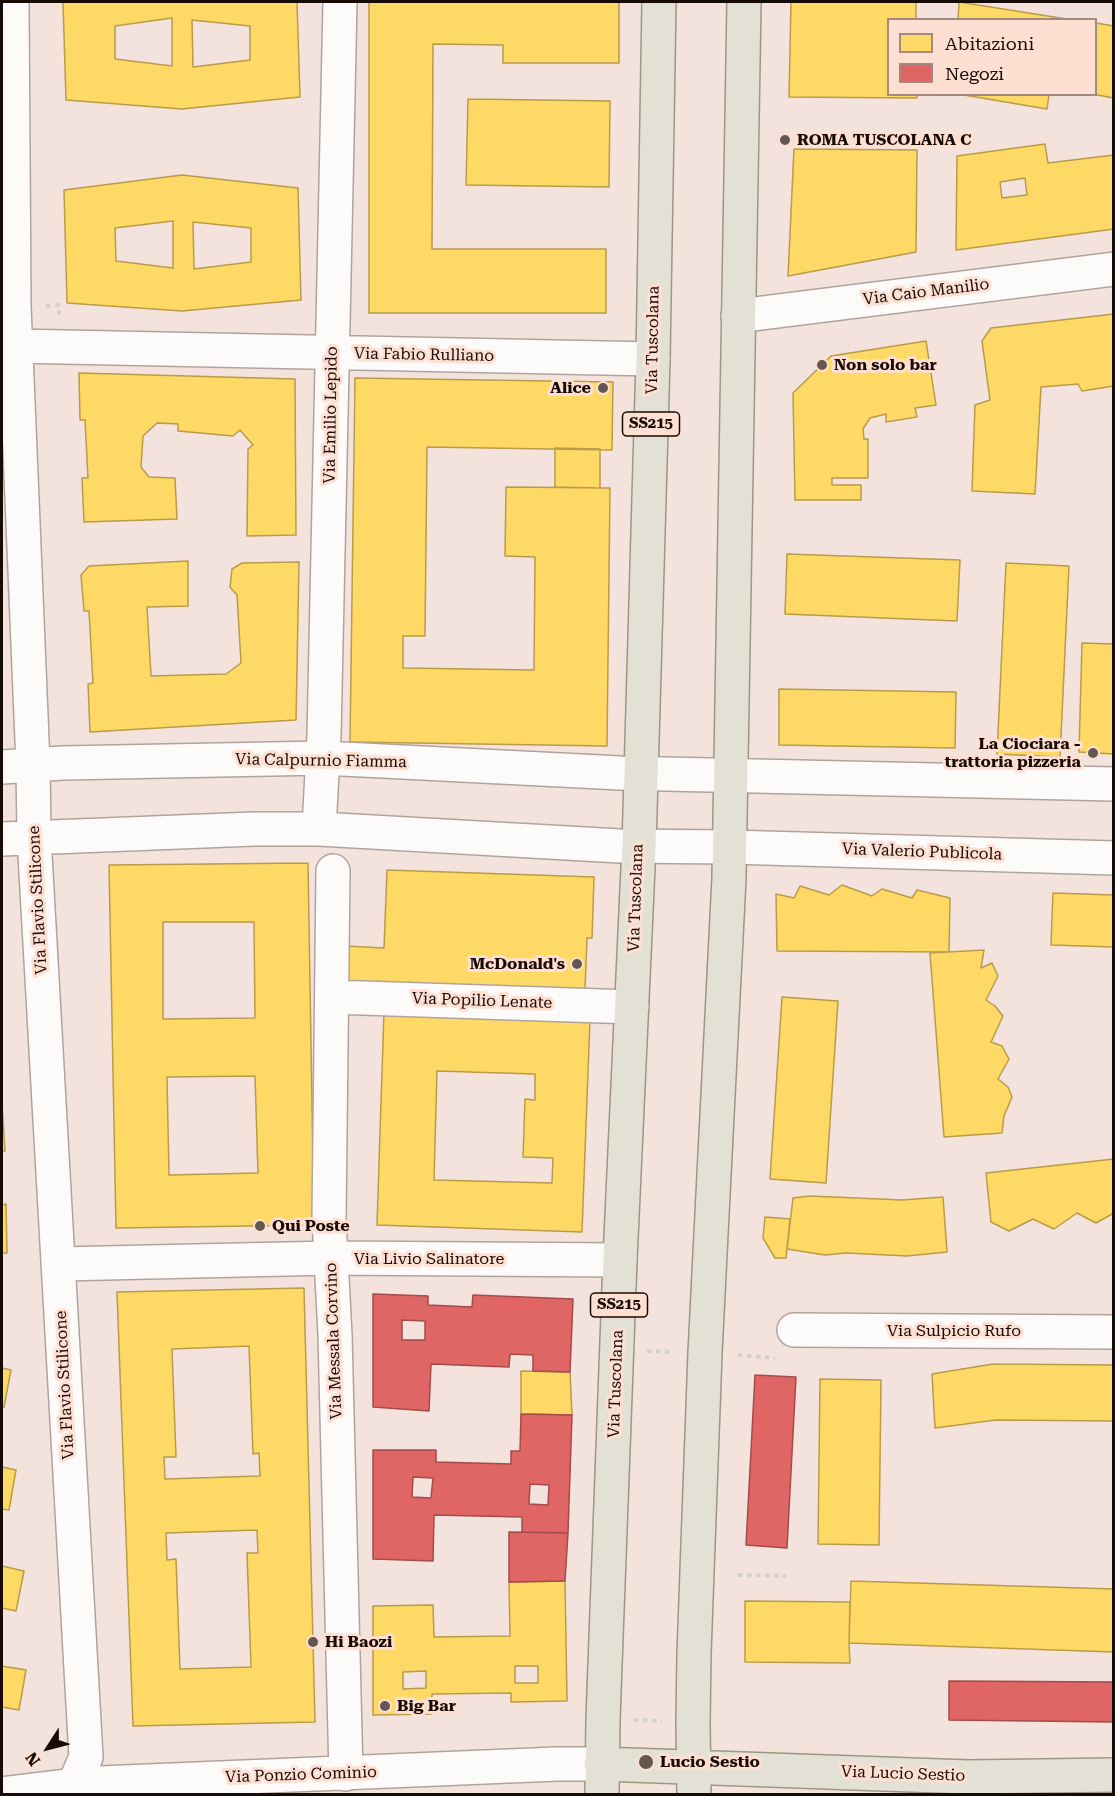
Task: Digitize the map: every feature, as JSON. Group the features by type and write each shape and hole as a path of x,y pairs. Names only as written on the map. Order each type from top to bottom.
{"main road":[{"name":"Via Tuscolana","path":"602,1779 620,1260 639,846 653,359 659,2"},
{"path":"693,1780 694,1654 705,1353 730,847 744,2"},
{"name":"Via Lucio Sestio","path":"602,1779 1113,1775"}],"street":[{"name":"Via Flavio Stilicone","path":"12,2 15,346 35,853 86,1757 75,1790"},
{"name":"Via Emilio Lepido","path":"319,828 333,353 340,2"},
{"name":"Via Caio Manilio","path":"738,316 1113,270"},
{"name":"Via Fabio Rulliano","path":"15,346 653,359"},
{"name":"Via Calpurnio Fiamma","path":"2,767 33,764 322,758 640,774 731,776"},
{"path":"731,776 1113,784"},
{"path":"2,839 35,853 254,829 319,828 639,846"},
{"name":"Via Valerio Publicola","path":"639,846 1113,858"},
{"name":"Via Messala Corvino","path":"333,871 329,1179 335,1335 345,1774"},
{"name":"Via Popilio Lenate","path":"332,997 632,1007"},
{"name":"Via Livio Salinatore","path":"59,1264 331,1258 620,1260"},
{"name":"Via Sulpicio Rufo","path":"794,1330 1113,1332"},
{"name":"Via Ponzio Cominio","path":"2,1794 557,1764 602,1779"}],"path":[{"path":"42,306 59,305 59,316"},
{"path":"640,1351 674,1352"},
{"path":"738,1355 761,1357"},
{"path":"738,1575 786,1576"},
{"path":"624,1720 665,1721"}],"building: Abitazioni":[{"path":"63,2 297,2 300,97 182,109 66,100","holes":["172,18 172,66 115,59 115,26","192,20 250,26 250,60 193,67"]},
{"path":"369,2 619,2 619,63 503,63 503,45 433,44 432,249 606,249 606,313 369,313"},
{"path":"791,2 916,2 916,18 887,18 887,96 917,96 917,98 789,97"},
{"path":"959,2 1060,18 958,18"},
{"path":"1097,23 1114,26 1114,98 1097,95"},
{"path":"970,96 1049,96 1047,109"},
{"path":"468,99 610,101 609,187 466,185"},
{"path":"1045,144 1048,163 1114,155 1114,229 956,250 957,156","holes":["1025,178 1027,195 1002,198 1000,182"]},
{"path":"794,149 917,150 916,252 788,276"},
{"path":"182,175 298,188 301,300 182,311 67,303 64,190","holes":["173,221 173,268 116,261 115,228","193,222 251,228 251,262 194,269"]},
{"path":"1114,314 1114,386 1082,391 1078,384 1041,387 1035,494 972,491 975,405 990,400 982,341 991,328"},
{"path":"926,341 936,405 915,408 917,417 886,422 886,414 870,418 863,429 864,439 868,439 868,478 832,478 832,485 861,485 861,500 795,500 793,393 831,356"},
{"path":"79,373 295,379 296,535 247,536 248,449 253,445 240,430 233,436 178,431 178,424 157,423 143,436 141,467 149,477 175,478 177,519 84,522 82,478 88,478 85,420 80,420"},
{"path":"355,378 613,382 612,450 427,447 425,636 403,636 403,668 534,670 535,557 505,556 506,487 610,488 607,746 350,742"},
{"path":"555,448 600,449 600,488 555,487"},
{"path":"787,554 960,560 957,621 785,614"},
{"path":"188,561 188,606 147,607 151,676 226,674 241,663 237,595 230,587 232,569 242,563 299,562 296,720 90,732 88,684 93,683 89,611 84,611 81,575 89,566"},
{"path":"1006,563 1069,566 1060,757 997,754"},
{"path":"1082,643 1114,644 1114,754 1079,752"},
{"path":"779,689 956,692 955,748 779,745"},
{"path":"308,863 314,1225 116,1228 109,865","holes":["163,922 254,922 255,1018 163,1019","255,1076 258,1173 169,1175 167,1077"]},
{"path":"387,870 594,877 592,938 587,938 585,990 345,982 346,946 384,948"},
{"path":"842,885 872,896 882,889 912,898 917,890 950,898 949,952 777,951 776,894 794,898 800,886 829,895"},
{"path":"1053,893 1114,895 1114,947 1051,945"},
{"path":"984,950 981,968 992,963 998,976 986,1000 1003,1016 991,1042 1002,1046 1009,1059 998,1079 1008,1087 1012,1097 1004,1116 1002,1133 944,1137 930,953"},
{"path":"782,997 838,1001 826,1183 770,1179"},
{"path":"384,1011 590,1019 582,1232 377,1225","holes":["437,1071 535,1074 535,1100 525,1099 523,1157 553,1158 552,1183 434,1180"]},
{"path":"2,1104 5,1151 2,1151"},
{"path":"1114,1159 1114,1213 1096,1223 1077,1213 1054,1229 1033,1219 1009,1231 991,1222 986,1173"},
{"path":"810,1196 902,1200 943,1197 947,1252 907,1256 846,1253 825,1255 787,1249 793,1198"},
{"path":"6,1204 7,1253 2,1253 2,1205"},
{"path":"765,1217 790,1219 786,1258 775,1258 763,1238"},
{"path":"304,1288 315,1722 133,1726 117,1292","holes":["249,1346 253,1454 259,1453 260,1476 165,1479 164,1457 176,1457 172,1349","257,1530 258,1553 247,1553 251,1667 180,1669 176,1559 167,1560 166,1533"]},
{"path":"993,1364 1114,1365 1114,1421 996,1420 935,1428 932,1374"},
{"path":"2,1368 11,1370 4,1407 2,1407"},
{"path":"521,1371 570,1372 572,1415 521,1414"},
{"path":"820,1379 881,1380 879,1545 818,1544"},
{"path":"2,1467 16,1470 9,1510 2,1509"},
{"path":"2,1566 24,1571 16,1611 2,1608"},
{"path":"565,1581 567,1701 511,1702 511,1693 432,1694 432,1714 373,1715 373,1606 433,1605 434,1637 510,1636 509,1582","holes":["515,1666 538,1666 538,1683 515,1683","426,1671 426,1688 403,1689 403,1672"]},
{"path":"851,1581 1114,1589 1114,1652 849,1643"},
{"path":"745,1601 850,1602 850,1663 745,1662"},
{"path":"2,1666 26,1670 19,1710 2,1707"}],"building: Negozi":[{"path":"373,1294 428,1296 428,1305 472,1307 473,1295 573,1299 570,1372 533,1371 533,1355 510,1354 509,1367 431,1364 429,1411 373,1407","holes":["402,1320 425,1321 425,1340 402,1340"]},
{"path":"755,1375 796,1377 787,1548 746,1545"},
{"path":"521,1414 572,1415 568,1533 522,1532 522,1517 434,1515 433,1561 373,1559 373,1450 436,1450 436,1462 511,1464 511,1451 520,1451","holes":["413,1477 433,1478 431,1498 412,1497","530,1484 549,1485 548,1505 529,1504"]},
{"path":"509,1532 568,1533 565,1581 509,1582"},
{"path":"949,1681 1114,1682 1114,1722 949,1720"}],"place":[{"name":"ROMA TUSCOLANA C","path":"785,140"},
{"name":"Non solo bar","path":"822,365"},
{"name":"Alice","path":"603,388"},
{"name":"La Ciociara - trattoria pizzeria","path":"1093,753"},
{"name":"McDonald's","path":"577,964"},
{"name":"Qui Poste","path":"260,1226"},
{"name":"Hi Baozi","path":"313,1642"},
{"name":"Big Bar","path":"385,1706"},
{"name":"Lucio Sestio","path":"646,1762"}]}
